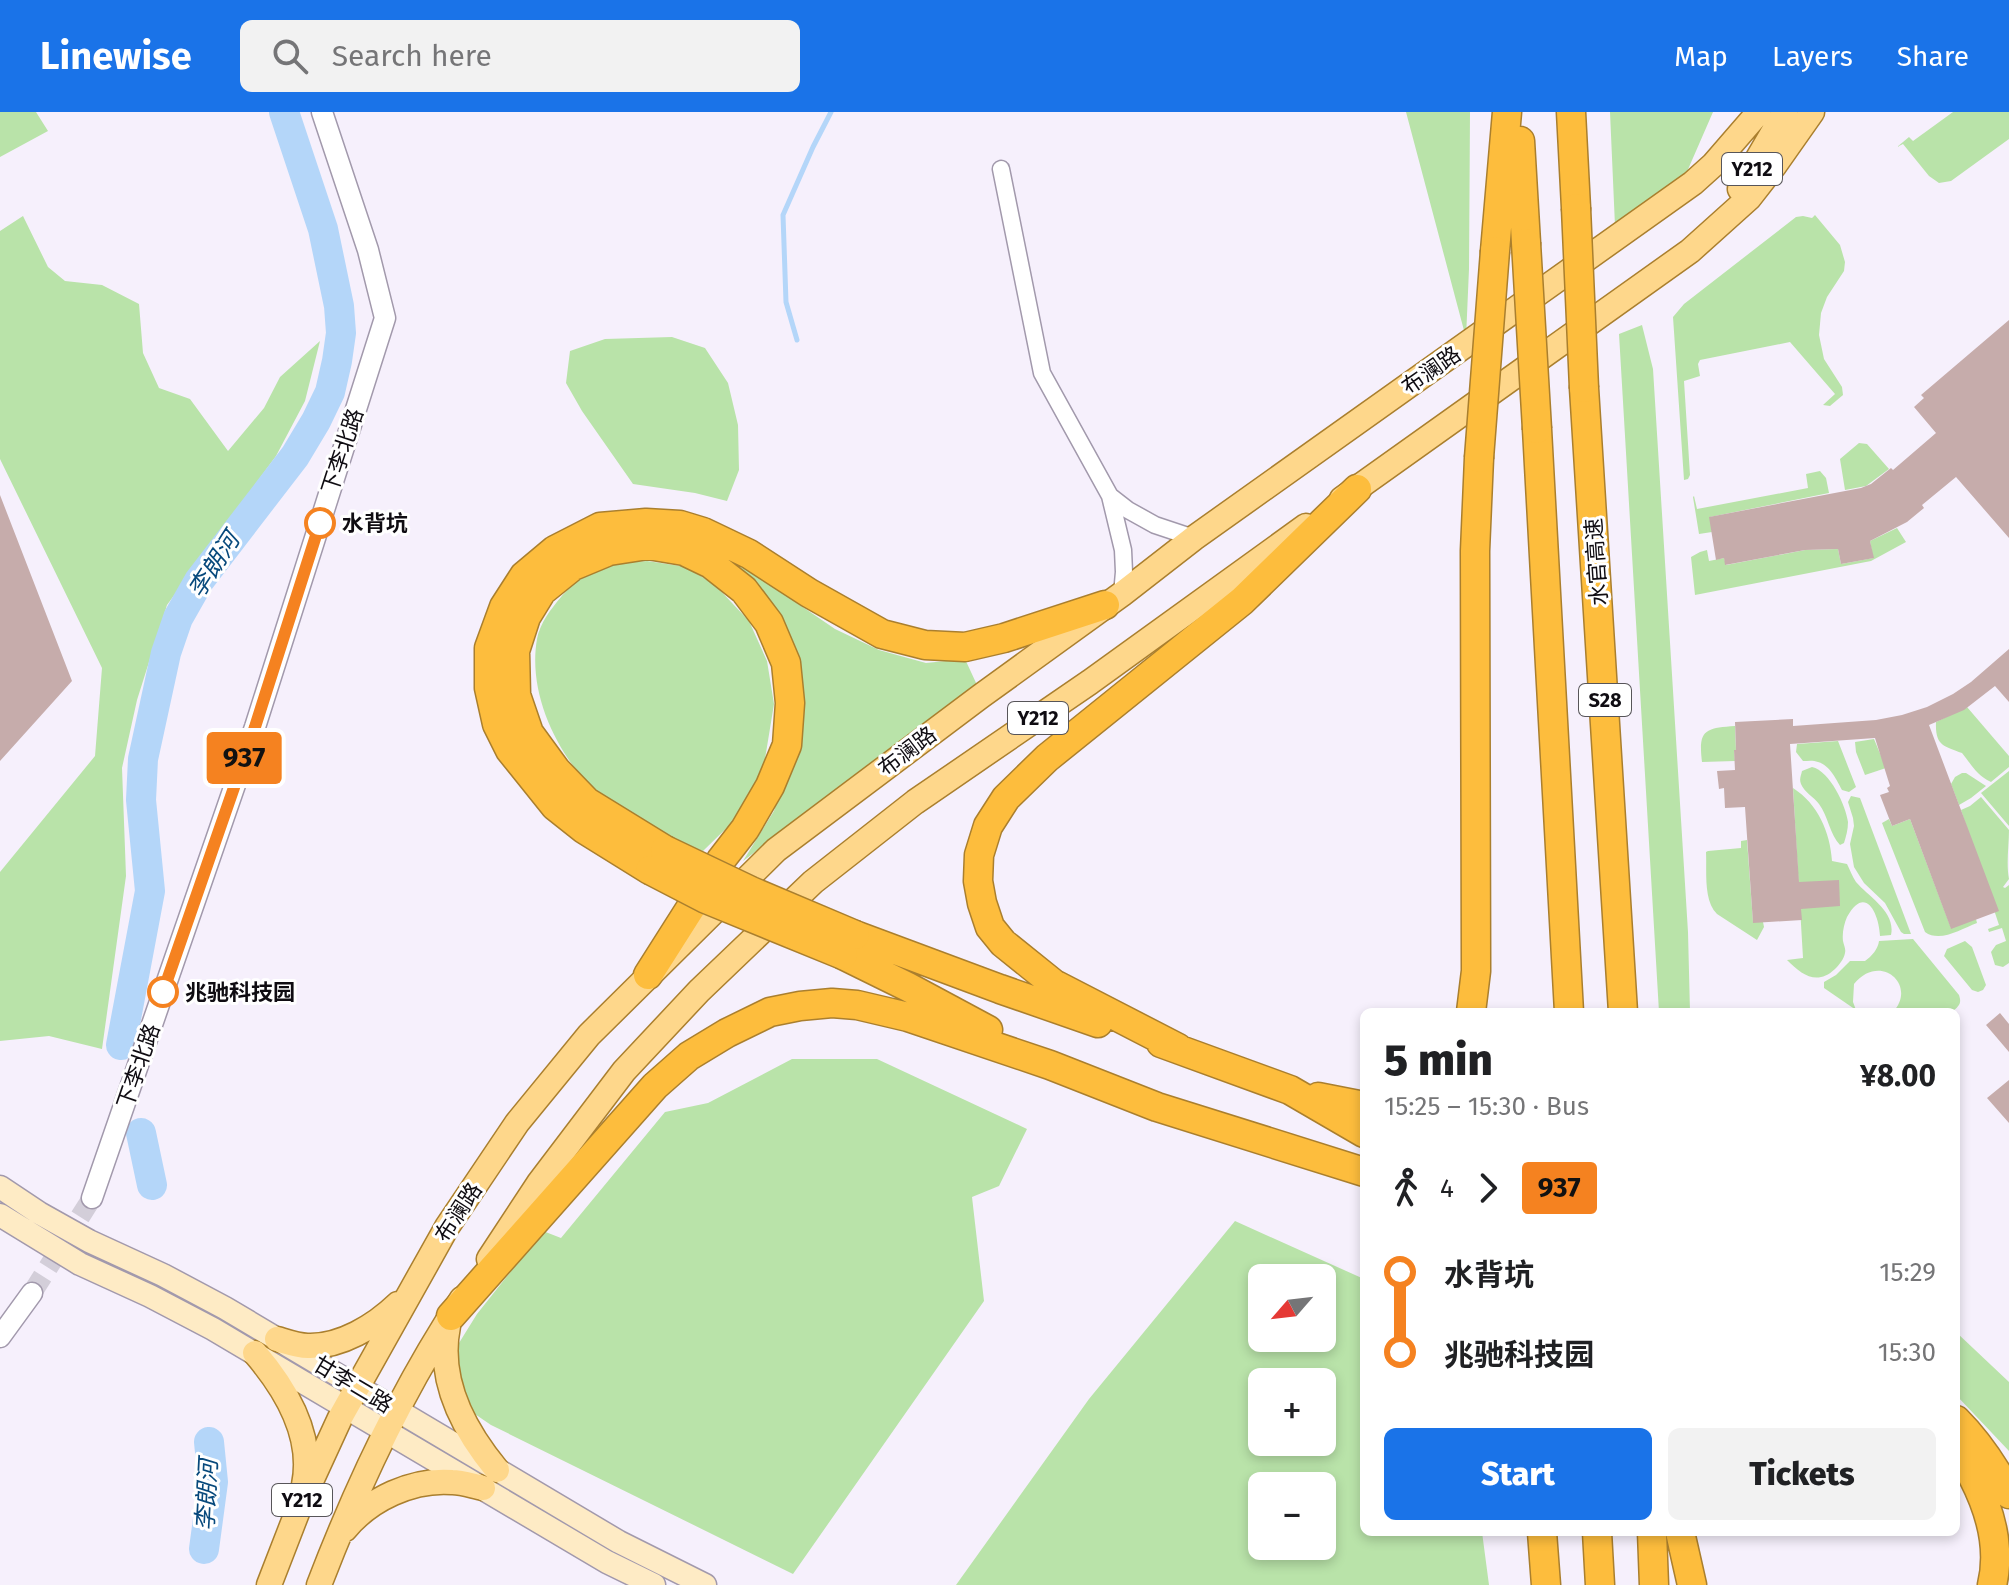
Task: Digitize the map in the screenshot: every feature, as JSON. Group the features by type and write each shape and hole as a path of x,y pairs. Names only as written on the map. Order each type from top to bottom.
{"highway":[{"path":"1471,1008 1476,971 1475,551 1479,458 1507,112"},
{"name":"S28","path":"1518,112 1569,1008"},
{"name":"水官高速","path":"1571,112 1584,388 1623,1008"},
{"path":"1178,1048 1054,984 1003,943 990,927 978,881 979,855 988,826 1006,798 1047,758 1242,601 1357,489"},
{"path":"1050,1065 908,987 849,945 751,891 658,860 584,829 555,806 510,750 497,724 489,688 489,648 504,607 524,576 555,550 600,527 646,523 680,525 703,532 749,554 809,593 882,634 925,645 965,647 991,641 1114,600"},
{"path":"648,975 770,786 787,745 790,703 786,663 769,623 744,590 711,564 684,551 648,545 609,551 573,566 542,591 526,617 515,651 516,695 529,733 556,770 587,802 658,860"},
{"path":"849,945 1000,989 1178,1048 1290,1090 1360,1105"},
{"path":"451,1316 655,1086 689,1056 770,1012 810,1005 857,1005 908,1017 1050,1065 1157,1107 1360,1171"},
{"path":"1290,1090 1360,1131"},
{"path":"1284,1147 1349,1180 1360,1189"},
{"path":"1960,1424 1995,1468 2009,1494"},
{"path":"1960,1454 1984,1497 1994,1533 1996,1568 1992,1585"},
{"path":"1542,1536 1546,1585"},
{"path":"1597,1536 1600,1585"},
{"path":"1652,1536 1654,1585"},
{"path":"1681,1536 1692,1585"}],"main road":[{"name":"布澜路","path":"269,1585 300,1505 351,1397 447,1227 517,1123 589,1035 648,975 776,850 1194,538 1693,183 1759,112"},
{"name":"布澜路","path":"1719,226 1785,112"},
{"name":"布澜路","path":"319,1585 336,1540 392,1420 451,1316 539,1183 624,1071 699,991 813,882 915,802 1090,682 1681,257 1749,198 1812,112"},
{"name":"甘李二路","path":"0,1187 89,1241 163,1275 277,1339 351,1397"},
{"name":"甘李二路","path":"0,1215 80,1264 150,1296 255,1353 351,1397 392,1420 490,1479 607,1562 654,1585"},
{"path":"277,1339 304,1346 343,1340 387,1315 409,1294"},
{"path":"336,1540 353,1519 376,1502 403,1489 428,1482 490,1479 480,1449 453,1399 446,1370 445,1343 451,1316"},
{"path":"255,1353 274,1375 299,1426 305,1476 300,1505"},
{"name":"甘李二路","path":"490,1479 705,1585"}],"street":[{"name":"下李北路","path":"92,1198 255,727 385,318 368,250 322,112"},
{"path":"1001,169 1042,373 1110,496 1123,550 1124,572 1114,600"},
{"path":"1110,496 1155,525 1194,538"},
{"path":"0,1337 32,1293"}],"green space":[{"path":"0,112 36,112 48,131 0,157"},
{"path":"1406,112 1470,112 1466,338"},
{"path":"1610,112 1713,112 1686,174 1615,226"},
{"path":"1953,112 2009,112 2009,139 1951,181 1939,183 1929,176 1903,144 1897,147 1909,137 1913,141"},
{"path":"1815,215 1840,245 1845,262 1844,271 1827,297 1821,313 1819,335 1824,359 1842,387 1843,395 1830,406 1823,405 1835,394 1790,342 1700,360 1700,376 1684,381 1690,475 1684,480 1673,317 1684,304 1796,217 1812,218"},
{"path":"23,216 48,267 65,281 102,285 139,304 143,353 159,388 190,399 228,451 264,408 280,377 320,341 305,401 276,456 167,605 137,700 122,768 126,876 102,1049 49,1036 0,1041 0,872 95,756 102,668 0,459 0,231"},
{"path":"1642,325 1653,369 1688,932 1690,1008 1659,1008 1619,334"},
{"path":"672,337 705,348 728,383 738,425 739,470 727,501 633,484 566,383 570,351 605,339"},
{"path":"1859,443 1867,444 1889,469 1866,486 1845,490 1840,459"},
{"path":"1820,471 1826,478 1829,493 1710,517 1712,532 1699,534 1694,496 1697,509 1808,488 1806,474"},
{"path":"1897,528 1906,542 1871,561 1695,595 1691,557 1700,552 1707,550 1709,561 1724,558 1726,565 1805,550 1838,549 1841,564 1873,558 1870,541"},
{"path":"705,547 725,554 835,629 879,650 926,663 965,659 977,685 743,861 774,811 790,758 791,650"},
{"path":"647,561 687,567 716,586 749,621 767,661 774,704 764,765 746,809 703,851 626,815 588,784 555,736 546,717 536,678 538,633 546,616 565,593 604,564"},
{"path":"1967,707 2009,756 2009,767 1991,782 1978,773 1962,753 1946,746 1937,736 1936,722"},
{"path":"1735,726 1735,761 1702,762 1701,743 1706,733"},
{"path":"1874,739 1886,768 1865,775 1855,742"},
{"path":"1838,741 1856,787 1849,792 1842,790 1826,766 1816,761 1803,761 1796,752 1797,744"},
{"path":"1812,767 1831,782 1844,807 1848,828 1844,843 1840,845 1817,801 1801,784 1802,771"},
{"path":"2009,771 2009,826 1981,793"},
{"path":"1962,773 1986,786 1959,805 1951,784"},
{"path":"1793,788 1816,810 1829,840 1832,861 1847,864 1856,882 1886,912 1891,927 1891,935 1880,936 1877,919 1870,906 1865,902 1854,907 1845,923 1844,957 1835,969 1816,978 1804,974 1787,960 1803,958"},
{"path":"1851,796 1860,798 1911,934 1901,932 1885,903 1864,883 1854,867 1850,844 1854,826 1848,802"},
{"path":"1981,797 2009,830 2009,879 2003,887 2009,885 2009,963 2003,967 1995,965 1991,952 1996,945 2006,941 2002,928 1989,932 1988,929 1999,925 1961,810"},
{"path":"1889,819 1892,826 1910,819 1951,928 1976,919 1977,923 1944,936 1925,932 1882,823"},
{"path":"1747,840 1753,922 1763,922 1764,927 1757,940 1717,914 1707,885 1706,852 1741,848 1741,841"},
{"path":"1913,939 1959,995 1959,1005 1956,1008 1896,1008 1900,1002 1899,983 1884,972 1864,975 1854,984 1855,1008 1824,988 1824,982 1850,961 1868,959 1879,941"},
{"path":"1965,941 1972,947 1986,985 1978,992 1972,990 1944,956 1947,949"},
{"path":"792,1059 877,1059 1027,1129 999,1186 972,1197 984,1301 793,1574 491,1425 466,1408 454,1383 459,1343 477,1314 543,1231 561,1238 665,1112 708,1103"},
{"path":"1235,1221 1331,1264 1248,1264 1248,1352 1336,1352 1336,1266 1360,1277 1360,1536 1483,1536 1489,1585 956,1585 1089,1399"},
{"path":"1960,1336 2009,1382 2009,1451 1960,1399"}],"building":[{"path":"2009,320 2009,538 1956,477 1907,522 1870,541 1874,558 1841,564 1838,549 1805,550 1725,565 1724,558 1716,560 1709,517 1861,488 1891,468 1893,470 1936,433 1914,407 1924,398 1921,395"},
{"path":"0,495 72,681 0,761"},
{"path":"2009,649 2009,702 1995,686 1964,710 1929,725 1999,911 1951,929 1910,819 1892,826 1880,795 1889,792 1887,788 1890,786 1875,738 1790,744 1799,882 1839,880 1840,906 1801,909 1802,920 1753,923 1745,807 1725,808 1724,788 1719,789 1717,771 1735,770 1735,722 1793,719 1793,726 1902,715 1953,694"},
{"path":"2000,1013 2009,1024 2009,1052 1986,1025"},
{"path":"2009,1080 2009,1123 1987,1098"}],"waterway":[{"name":"李朗河","path":"121,1045 150,891 141,800 143,759 166,653 178,618 199,581 295,456 316,421 330,392 337,361 341,333 339,306 323,229 284,112"},
{"path":"797,340 786,302 783,215 831,112"},
{"name":"李朗河","path":"141,1133 152,1185"},
{"name":"李朗河","path":"204,1549 213,1482 209,1442"}],"tunnel":[{"path":"32,1293 92,1198"}],"bus line":[{"name":"937","path":"163,992 255,727 320,523"}],"place":[{"name":"水背坑","path":"320,523"},
{"name":"兆驰科技园","path":"163,992"}]}
